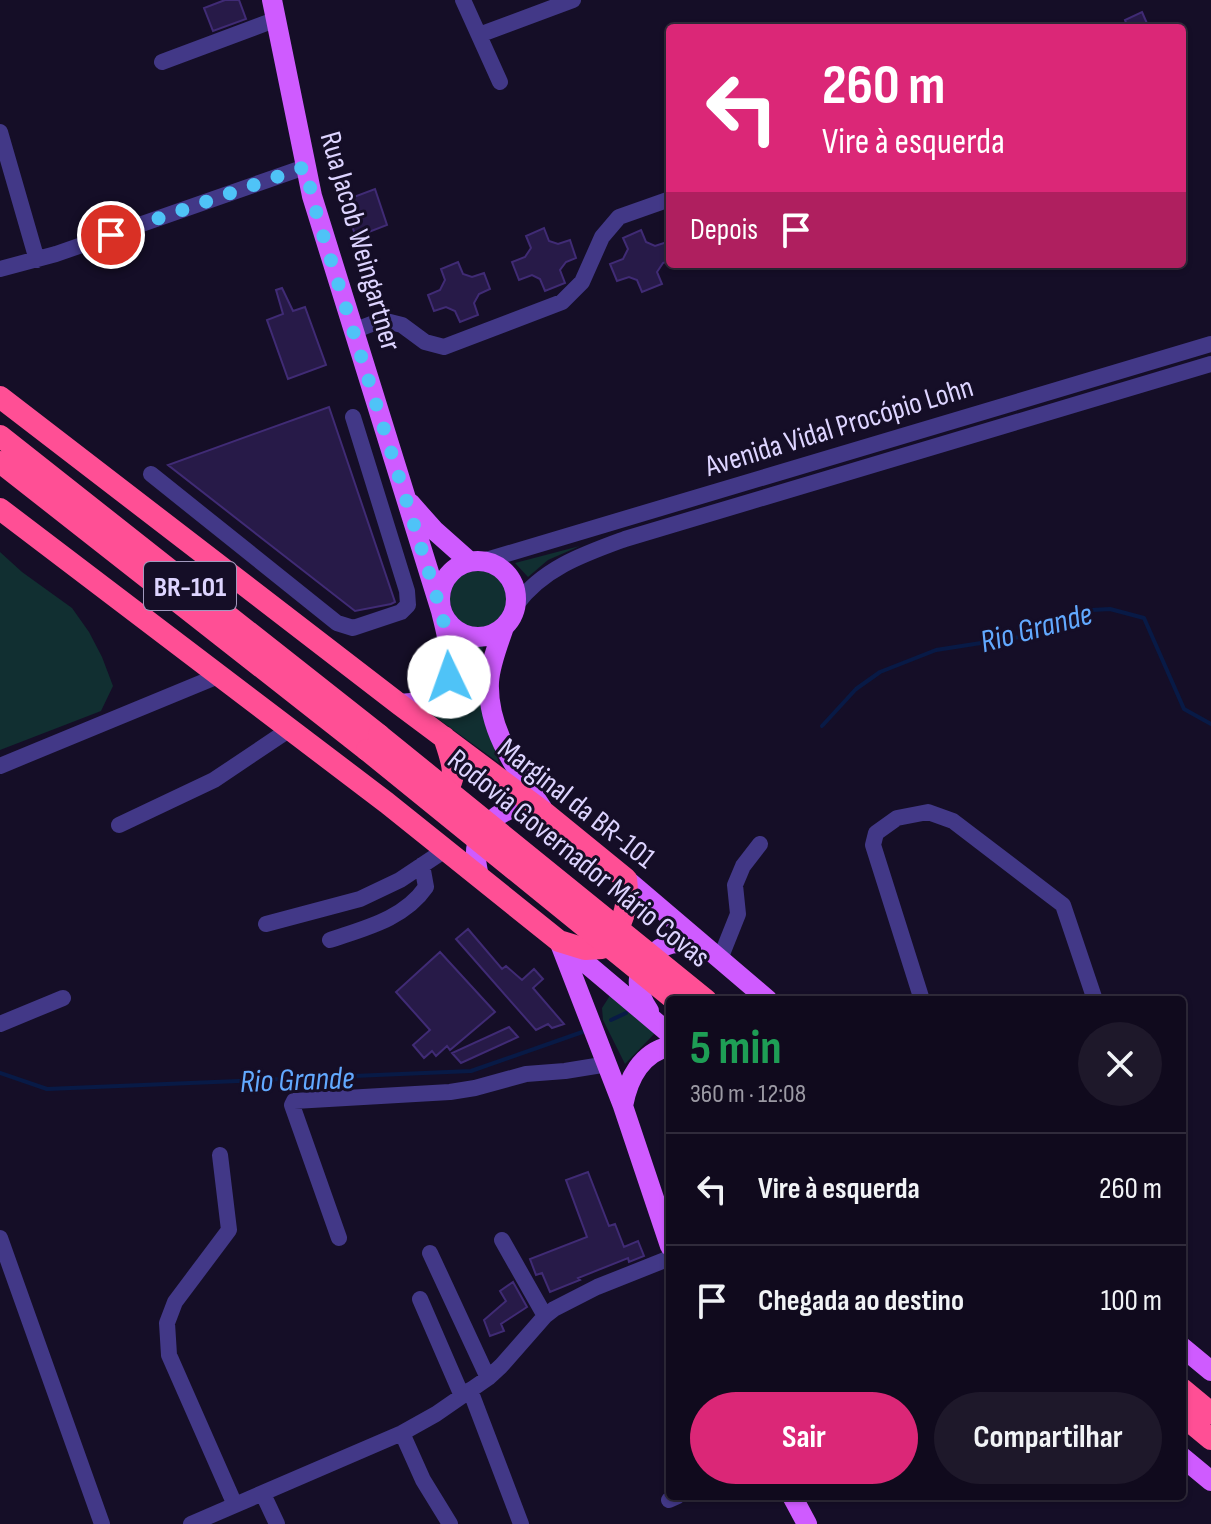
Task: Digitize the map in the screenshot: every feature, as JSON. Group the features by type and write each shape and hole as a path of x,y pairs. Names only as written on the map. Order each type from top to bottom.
{"highway":[{"name":"Marginal da BR-101","path":"0,397 538,808 626,879"},
{"name":"Rodovia Governador Mário Covas","path":"0,436 373,742 670,996"},
{"name":"Rodovia Governador Mário Covas","path":"0,462 77,523 373,742 701,996"},
{"path":"0,479 77,523"},
{"path":"0,509 387,803 559,941 585,949 602,948 619,928 625,913 626,879"},
{"path":"387,803 413,809 430,806 444,795 454,779 454,767 444,737"},
{"path":"1186,1392 1211,1413"},
{"path":"1186,1418 1211,1439"}],"main road":[{"name":"Rua Jacob Weingartner","path":"275,10 318,219 441,611 451,653 449,677 443,688 423,701 399,704"},
{"name":"Rua Jacob Weingartner","path":"405,496 434,530 476,561"},
{"path":"476,561 495,564 505,571 516,593 516,605 504,627 481,638 468,637 447,623 439,599 448,575 458,566 476,561"},
{"path":"504,627 489,681 491,705 498,733 510,760 538,808"},
{"path":"479,877 476,847 494,817 518,805 538,808"},
{"name":"Marginal da BR-101","path":"626,879 763,996"},
{"path":"559,941 663,1028"},
{"path":"559,941 608,1064 666,1234"},
{"path":"663,1028 645,1006 639,992 638,973 647,958 663,946 680,942 714,953"},
{"path":"591,1022 602,948"},
{"path":"623,1106 626,1088 634,1071 647,1057 666,1047"},
{"path":"1186,1350 1211,1371"},
{"path":"1186,1460 1211,1481"},
{"path":"794,1500 807,1524"}],"street":[{"path":"463,0 500,82"},
{"path":"479,35 573,0"},
{"path":"162,62 275,10"},
{"path":"0,132 37,260"},
{"path":"0,269 37,260 305,167"},
{"path":"353,331 382,320 402,325 425,342 444,347 562,302 582,282 602,237 619,217 666,200"},
{"name":"Avenida Vidal Procópio Lohn","path":"476,561 1211,344"},
{"path":"1177,355 1182,373"},
{"name":"Avenida Vidal Procópio Lohn","path":"516,605 548,573 584,554 625,539 1211,364"},
{"path":"151,474 337,623 353,628 401,612 408,605 407,591 353,417"},
{"path":"167,526 187,502"},
{"path":"0,766 218,676"},
{"path":"119,825 214,780 290,729"},
{"path":"921,996 873,845 876,833 897,818 928,812 953,821 1063,905 1094,996"},
{"path":"714,953 738,914 735,885 743,866 760,844"},
{"path":"266,924 360,899 400,880 445,850"},
{"path":"330,940 389,919 417,900 426,887 422,865"},
{"path":"0,1024 63,998"},
{"path":"339,1238 292,1105 294,1101 450,1092 526,1074 608,1064"},
{"path":"220,1155 229,1230 175,1302 167,1323 169,1355 235,1505"},
{"path":"0,1238 102,1524"},
{"path":"502,1240 545,1316"},
{"path":"430,1253 488,1378"},
{"path":"191,1524 216,1519 235,1505 402,1433 488,1378 554,1309 597,1287 666,1260"},
{"path":"420,1299 466,1393 521,1524"},
{"path":"402,1433 423,1480 450,1524"},
{"path":"263,1494 277,1524"}],"green space":[{"path":"580,546 548,560 528,577 515,563"},
{"path":"0,552 72,608 89,632 113,686 101,711 0,750"},
{"path":"480,569 491,571 501,578 508,588 508,610 501,620 491,627 480,629 469,627 459,620 452,610 450,599 452,588 459,578 469,571"},
{"path":"457,641 483,644 481,670 485,721 499,763 430,713 455,693 460,666"},
{"path":"611,994 656,1032 625,1064 603,1020 602,1008"}],"building":[{"path":"225,0 239,0 246,19 213,31 204,8"},
{"path":"1142,12 1147,24 1126,24 1125,20"},
{"path":"375,189 387,225 356,237 343,201"},
{"path":"544,228 549,241 558,244 570,240 576,258 566,262 560,270 565,283 545,291 540,279 532,275 519,280 512,262 525,257 531,248 526,236"},
{"path":"641,230 646,242 655,246 666,242 666,262 657,272 662,284 642,292 637,280 629,277 617,281 610,264 623,259 628,249 623,238"},
{"path":"458,262 463,274 472,277 484,273 490,289 479,294 474,303 478,315 460,322 455,311 446,307 434,311 428,295 440,290 445,280 441,269"},
{"path":"282,288 293,311 305,307 326,365 288,379 267,320 283,314 276,290"},
{"path":"329,407 395,602 391,604 355,611 168,465"},
{"path":"468,929 502,969 506,966 522,980 534,969 543,979 533,988 564,1024 552,1028 548,1024 536,1030 456,939"},
{"path":"440,952 495,1012 450,1050 447,1046 436,1056 432,1051 424,1058 413,1045 430,1030 396,992"},
{"path":"509,1027 518,1037 461,1063 452,1053"},
{"path":"588,1172 609,1226 615,1224 624,1247 638,1241 644,1256 629,1262 628,1258 550,1292 542,1273 536,1275 530,1259 587,1237 566,1180"},
{"path":"513,1282 527,1307 501,1324 504,1331 490,1336 484,1320 506,1301 500,1291"}],"waterway":[{"name":"Rio Grande","path":"822,726 856,689 880,672 936,650 1026,636 1092,610 1110,609 1144,618 1184,709 1211,724"},
{"name":"Rio Grande","path":"611,1020 626,1013"},
{"name":"Rio Grande","path":"0,1073 47,1089 471,1071 588,1030"}],"route":[{"path":"111,235 305,167 318,219 441,611 451,653 449,677"}]}
